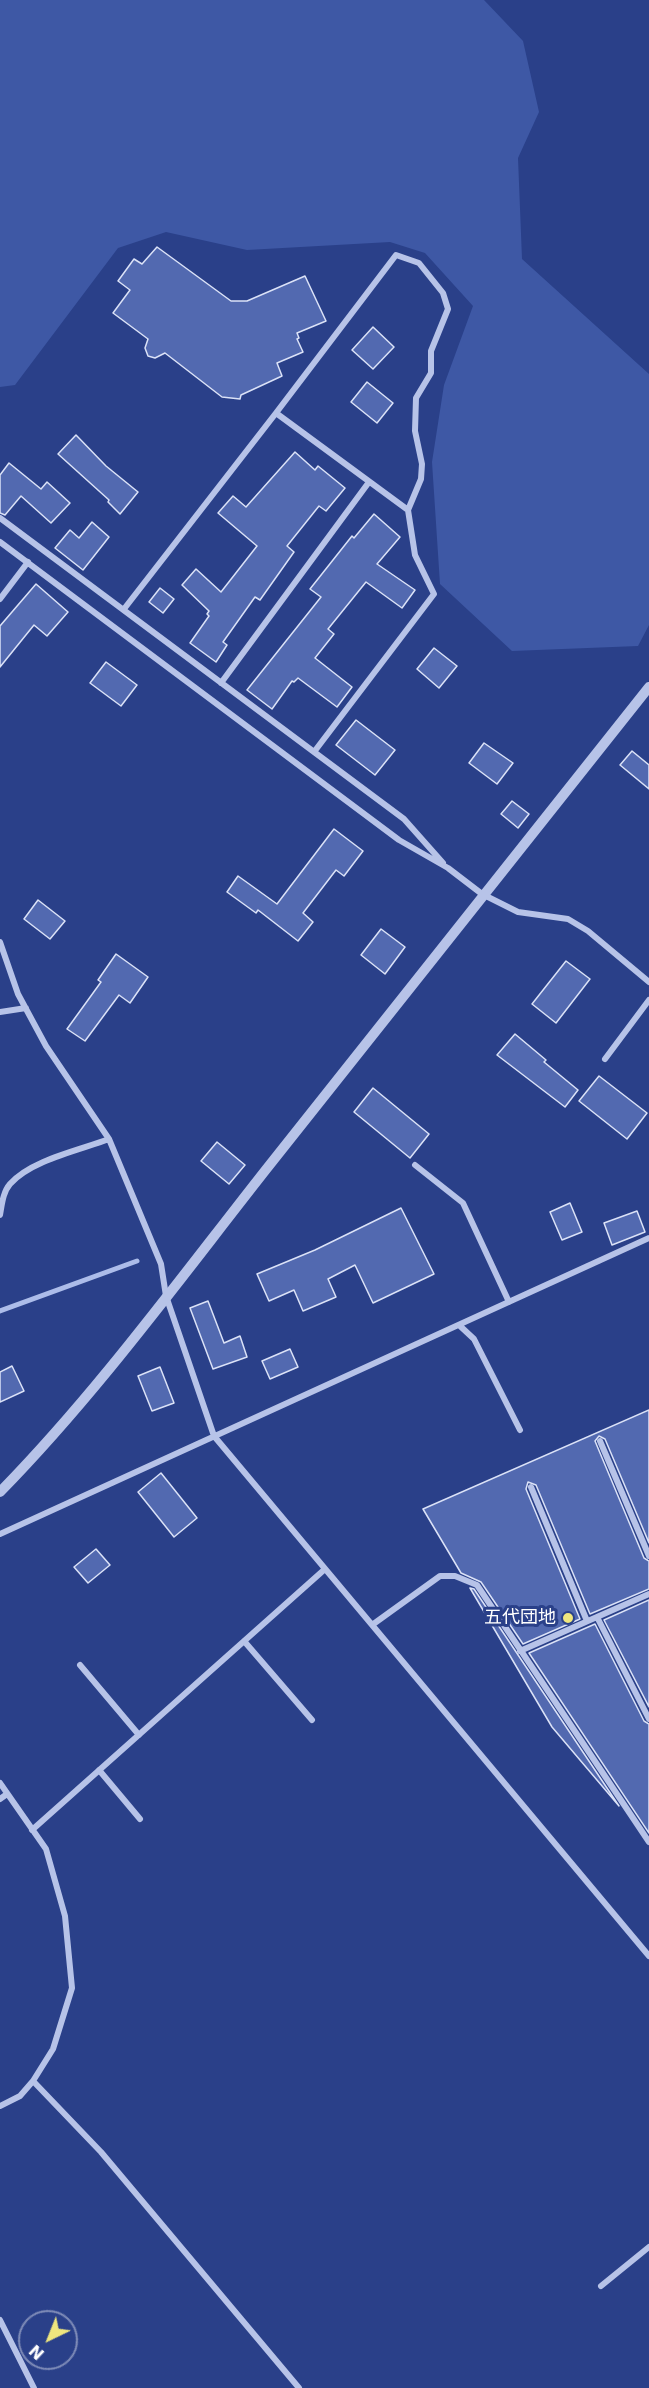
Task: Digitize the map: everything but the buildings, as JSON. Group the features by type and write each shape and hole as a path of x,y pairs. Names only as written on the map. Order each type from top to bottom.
{"street":[{"path":"124,609 396,255 419,263 443,293 448,309 430,351 431,373 416,398 416,431 422,464 422,479 408,510 415,555 434,594 314,752"},
{"path":"276,413 408,510"},
{"path":"221,682 369,482"},
{"path":"0,518 404,819 448,868"},
{"path":"0,542 399,840 448,868 482,894 518,912 568,918 588,931 649,982"},
{"path":"0,599 28,562"},
{"path":"0,1492 35,1456 166,1296 482,894 649,687"},
{"path":"0,942 26,1008 46,1046 109,1139 162,1264 166,1296 214,1436 649,1956"},
{"path":"605,1059 649,1000"},
{"path":"0,1012 26,1008"},
{"path":"0,1215 3,1193 28,1168 109,1139"},
{"path":"415,1165 463,1203 509,1302"},
{"path":"0,1534 649,1238"},
{"path":"459,1325 474,1339 520,1430"},
{"path":"600,1441 649,1556"},
{"path":"531,1487 587,1621"},
{"path":"32,1830 325,1569"},
{"path":"372,1625 440,1576 455,1576 477,1585 649,1842"},
{"path":"520,1651 649,1594"},
{"path":"597,1617 649,1719"},
{"path":"244,1641 312,1720"},
{"path":"80,1665 139,1735"},
{"path":"99,1770 140,1819"},
{"path":"0,1783 46,1849 65,1916 72,1988 54,2049 20,2096 0,2106"},
{"path":"0,1799 8,1794"},
{"path":"33,2081 101,2152 299,2388"},
{"path":"601,2286 649,2247"},
{"path":"0,2320 34,2388"}],"shaded area":[{"path":"0,0 484,0 523,41 539,112 518,158 522,259 649,374 649,625 638,646 512,651 440,584 432,462 444,385 473,306 425,253 390,242 247,250 166,232 118,248 15,385 0,387"}],"waterway":[{"path":"0,1311 137,1261"}],"place":[{"name":"五代団地","path":"568,1618"}]}
